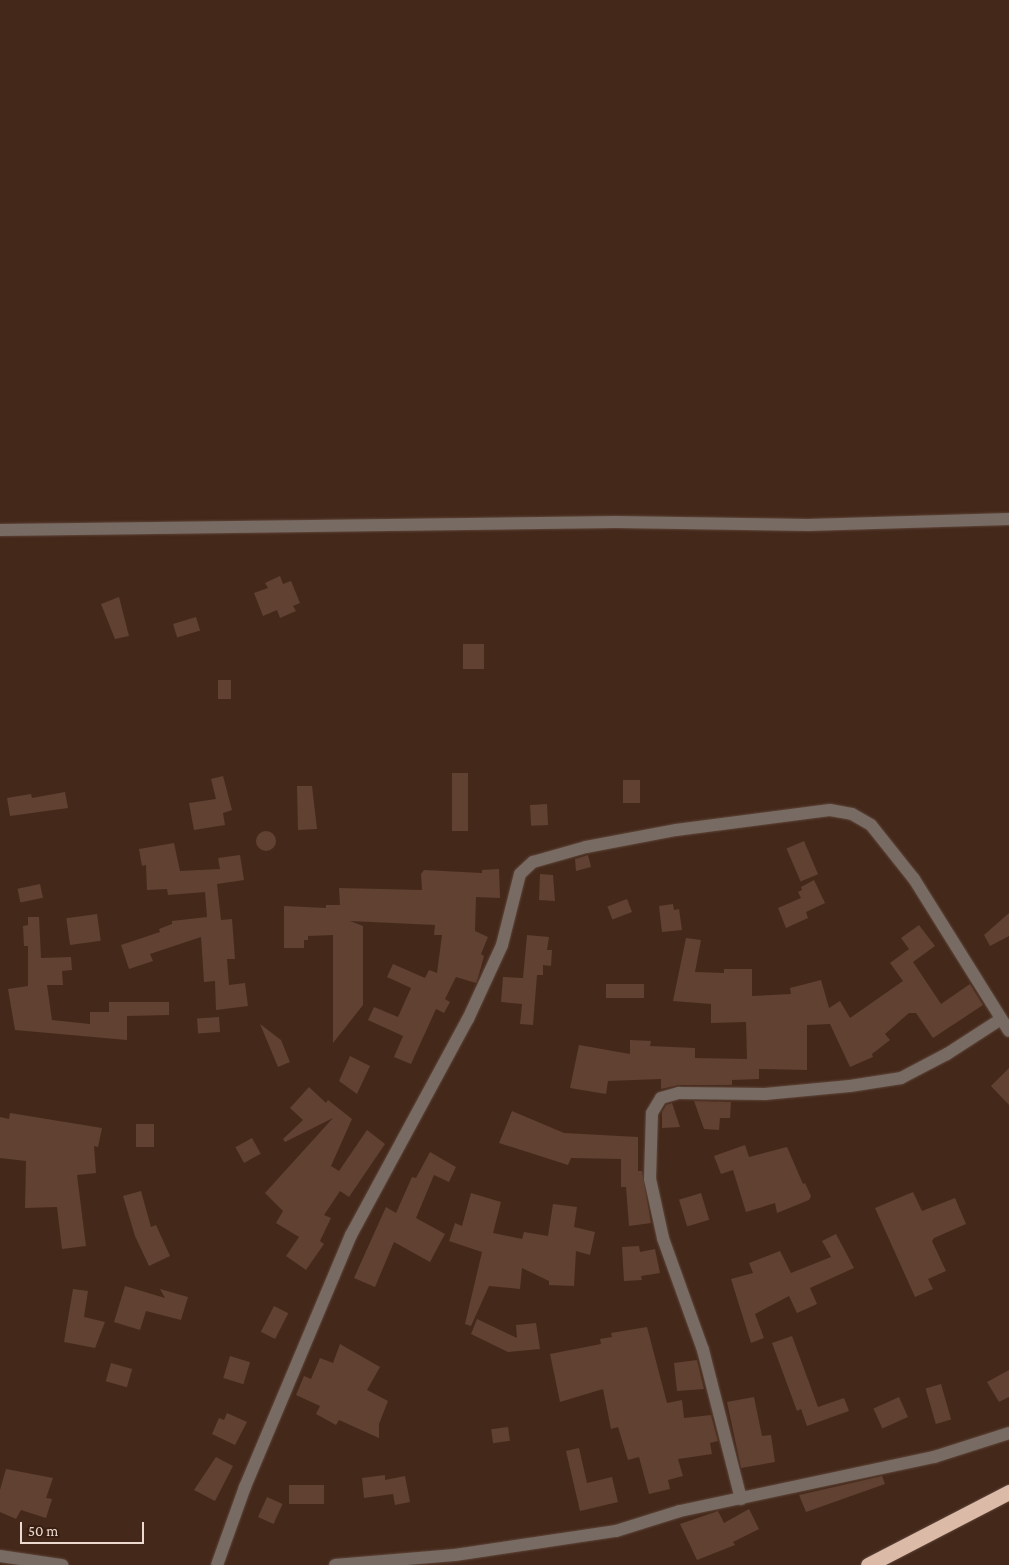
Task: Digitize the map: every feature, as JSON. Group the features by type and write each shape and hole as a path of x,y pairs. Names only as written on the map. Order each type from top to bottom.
{"highway":[{"path":"868,1565 1009,1492"}],"street":[{"path":"0,530 616,522 808,525 1009,519"},
{"path":"217,1565 246,1487 351,1235 468,1019 504,937 520,874 534,862 586,847 676,830 830,810 852,814 871,825 914,879 1009,1031"},
{"path":"741,1499 704,1350 679,1290 659,1221 650,1179 652,1113 661,1098 679,1093 765,1094 850,1086 901,1078 947,1054 1001,1019"},
{"path":"335,1565 455,1555 555,1538 585,1537 741,1499 934,1457 1009,1433"},
{"path":"0,1556 62,1565"}],"building":[{"path":"280,576 283,584 291,581 300,603 293,606 296,611 280,618 277,610 263,616 254,593 268,588 265,583"},
{"path":"119,597 129,636 115,639 101,604"},
{"path":"196,617 200,630 177,637 173,624"},
{"path":"463,644 484,644 484,669 463,669"},
{"path":"218,680 231,680 231,699 218,699"},
{"path":"452,773 468,773 468,831 452,831"},
{"path":"223,776 232,810 223,813 225,825 194,830 189,803 216,799 211,779"},
{"path":"623,780 640,780 640,803 623,803"},
{"path":"297,786 312,786 317,829 298,830"},
{"path":"65,792 68,808 10,816 7,798 31,794 32,798"},
{"path":"547,804 548,825 531,826 530,805"},
{"path":"266,831 273,834 276,841 273,848 266,851 259,848 256,841 259,834"},
{"path":"804,841 818,874 801,882 787,848"},
{"path":"174,843 180,871 220,869 218,858 240,855 244,880 217,884 221,920 232,919 235,959 227,959 229,985 245,983 248,1006 216,1010 215,981 204,982 201,937 150,954 153,961 129,969 121,945 160,932 159,929 172,924 172,921 207,917 205,892 168,895 167,889 147,890 146,865 142,866 139,849"},
{"path":"588,855 591,867 576,871 575,859"},
{"path":"499,869 500,898 476,897 475,931 488,937 481,954 484,956 476,983 456,977 445,999 450,1002 444,1013 436,1009 411,1064 394,1057 403,1036 368,1020 374,1007 398,1017 411,988 387,977 393,964 425,978 429,970 437,973 442,935 434,935 435,925 350,921 363,926 363,1005 333,1043 333,935 308,936 308,940 304,940 304,948 284,948 284,906 326,908 326,905 340,905 339,888 422,890 421,874 424,870 482,873 482,870"},
{"path":"540,874 553,875 555,901 539,900"},
{"path":"814,880 825,903 806,912 808,918 786,928 778,908 801,898 798,892 802,890 801,887"},
{"path":"40,884 43,898 20,902 18,889"},
{"path":"627,899 632,912 612,920 607,907"},
{"path":"673,904 674,910 679,909 682,930 662,932 659,906"},
{"path":"1009,913 1009,936 990,946 984,935"},
{"path":"97,914 101,941 70,945 66,918"},
{"path":"28,917 39,917 41,958 71,957 72,970 62,971 63,985 47,985 52,1020 90,1024 90,1012 109,1012 109,1002 169,1002 169,1015 127,1016 127,1040 15,1030 8,989 28,986 28,946 24,946 23,926 28,925"},
{"path":"919,925 935,946 913,962 941,1004 970,984 983,1005 933,1038 916,1013 909,1013 885,1034 890,1040 872,1054 873,1057 850,1067 830,1024 807,1025 807,1070 759,1069 759,1079 732,1080 732,1085 679,1085 661,1089 661,1079 608,1081 606,1094 570,1088 579,1045 630,1054 630,1040 651,1041 650,1046 695,1048 695,1058 747,1059 746,1022 711,1023 711,1004 673,1001 686,938 701,940 695,972 724,973 724,969 752,969 752,996 791,994 790,988 821,980 829,1008 840,1001 850,1018 903,981 890,963 909,949 901,938"},
{"path":"527,935 549,937 547,950 552,950 551,966 543,965 543,975 537,975 533,1025 520,1024 522,1004 501,1002 503,977 523,978"},
{"path":"606,984 644,984 644,998 606,998"},
{"path":"219,1017 220,1032 198,1033 197,1019"},
{"path":"260,1024 281,1040 290,1062 278,1067"},
{"path":"350,1056 370,1066 357,1094 339,1081"},
{"path":"1009,1068 1009,1105 991,1086"},
{"path":"309,1087 326,1103 328,1100 352,1119 331,1166 339,1171 367,1130 385,1144 349,1197 340,1191 324,1215 331,1218 320,1241 324,1244 306,1270 286,1256 299,1237 276,1223 283,1211 265,1193 333,1118 285,1142 283,1139 303,1120 290,1108"},
{"path":"694,1101 731,1102 730,1118 720,1118 719,1130 704,1129"},
{"path":"672,1103 680,1127 662,1128 662,1112 666,1105"},
{"path":"512,1111 564,1133 638,1137 638,1171 642,1171 651,1223 629,1226 626,1187 621,1187 621,1159 571,1158 568,1165 499,1143"},
{"path":"10,1113 102,1128 98,1147 94,1146 96,1173 77,1175 86,1246 62,1249 57,1207 25,1208 26,1161 0,1158 0,1117 9,1119"},
{"path":"136,1124 154,1124 154,1147 136,1147"},
{"path":"252,1138 261,1154 244,1163 235,1147"},
{"path":"745,1145 749,1157 787,1147 803,1184 805,1183 811,1196 809,1200 777,1213 775,1203 746,1212 733,1170 721,1174 714,1156"},
{"path":"430,1152 456,1167 449,1182 434,1175 416,1218 445,1234 430,1262 394,1242 375,1287 354,1278 386,1207 396,1213 412,1177 416,1178"},
{"path":"141,1191 151,1227 156,1225 170,1256 149,1266 135,1236 123,1196"},
{"path":"913,1192 922,1211 955,1198 966,1224 934,1238 932,1241 946,1271 928,1279 933,1289 915,1297 875,1208"},
{"path":"471,1193 501,1202 493,1233 522,1239 524,1232 548,1236 553,1204 577,1207 574,1227 595,1232 590,1255 576,1251 574,1286 549,1285 549,1281 522,1268 520,1289 489,1286 471,1326 465,1324 482,1252 449,1241 455,1223 462,1226"},
{"path":"701,1193 709,1220 687,1227 679,1200"},
{"path":"836,1234 854,1268 810,1288 817,1304 797,1313 789,1296 755,1314 764,1338 751,1343 731,1279 753,1273 749,1263 780,1251 791,1273 831,1257 822,1241"},
{"path":"639,1246 640,1252 655,1249 660,1273 641,1276 642,1280 624,1281 622,1247"},
{"path":"125,1286 165,1298 160,1289 188,1297 181,1320 146,1311 140,1330 114,1322"},
{"path":"73,1289 88,1291 84,1317 105,1322 95,1348 64,1342"},
{"path":"274,1306 288,1313 275,1339 261,1332"},
{"path":"477,1319 517,1338 516,1325 536,1323 540,1349 508,1352 471,1334"},
{"path":"647,1327 667,1403 682,1400 684,1418 711,1415 718,1441 710,1443 712,1454 678,1459 683,1476 668,1480 670,1489 649,1494 639,1457 628,1460 618,1427 611,1429 603,1389 560,1402 550,1354 601,1344 600,1339 612,1337 611,1333"},
{"path":"792,1336 818,1407 844,1398 849,1411 807,1426 801,1409 797,1411 772,1343"},
{"path":"340,1344 380,1367 367,1390 388,1401 379,1424 379,1438 339,1420 336,1425 316,1414 320,1406 296,1395 304,1376 311,1379 320,1358 333,1363"},
{"path":"230,1356 250,1362 243,1384 223,1378"},
{"path":"697,1360 704,1389 677,1391 674,1363"},
{"path":"111,1363 132,1369 127,1387 106,1381"},
{"path":"1009,1370 1009,1397 999,1402 987,1382"},
{"path":"941,1384 951,1420 936,1424 926,1388"},
{"path":"754,1397 762,1436 771,1435 775,1462 741,1468 727,1402"},
{"path":"899,1397 908,1417 882,1428 873,1408"},
{"path":"227,1413 247,1422 235,1445 212,1434 219,1418 224,1420"},
{"path":"508,1427 510,1441 493,1443 491,1429"},
{"path":"579,1448 587,1483 612,1477 618,1502 580,1511 566,1451"},
{"path":"216,1457 233,1466 215,1501 194,1490"},
{"path":"6,1469 53,1478 46,1498 52,1499 46,1518 21,1510 16,1519 0,1512 0,1490"},
{"path":"385,1475 385,1480 405,1476 410,1502 395,1505 393,1494 364,1498 362,1478"},
{"path":"882,1476 885,1484 806,1512 799,1495"},
{"path":"289,1485 324,1485 324,1504 289,1504"},
{"path":"267,1497 283,1504 274,1524 258,1517"},
{"path":"749,1509 759,1529 733,1542 735,1545 697,1560 680,1524 718,1511 724,1523"}]}
